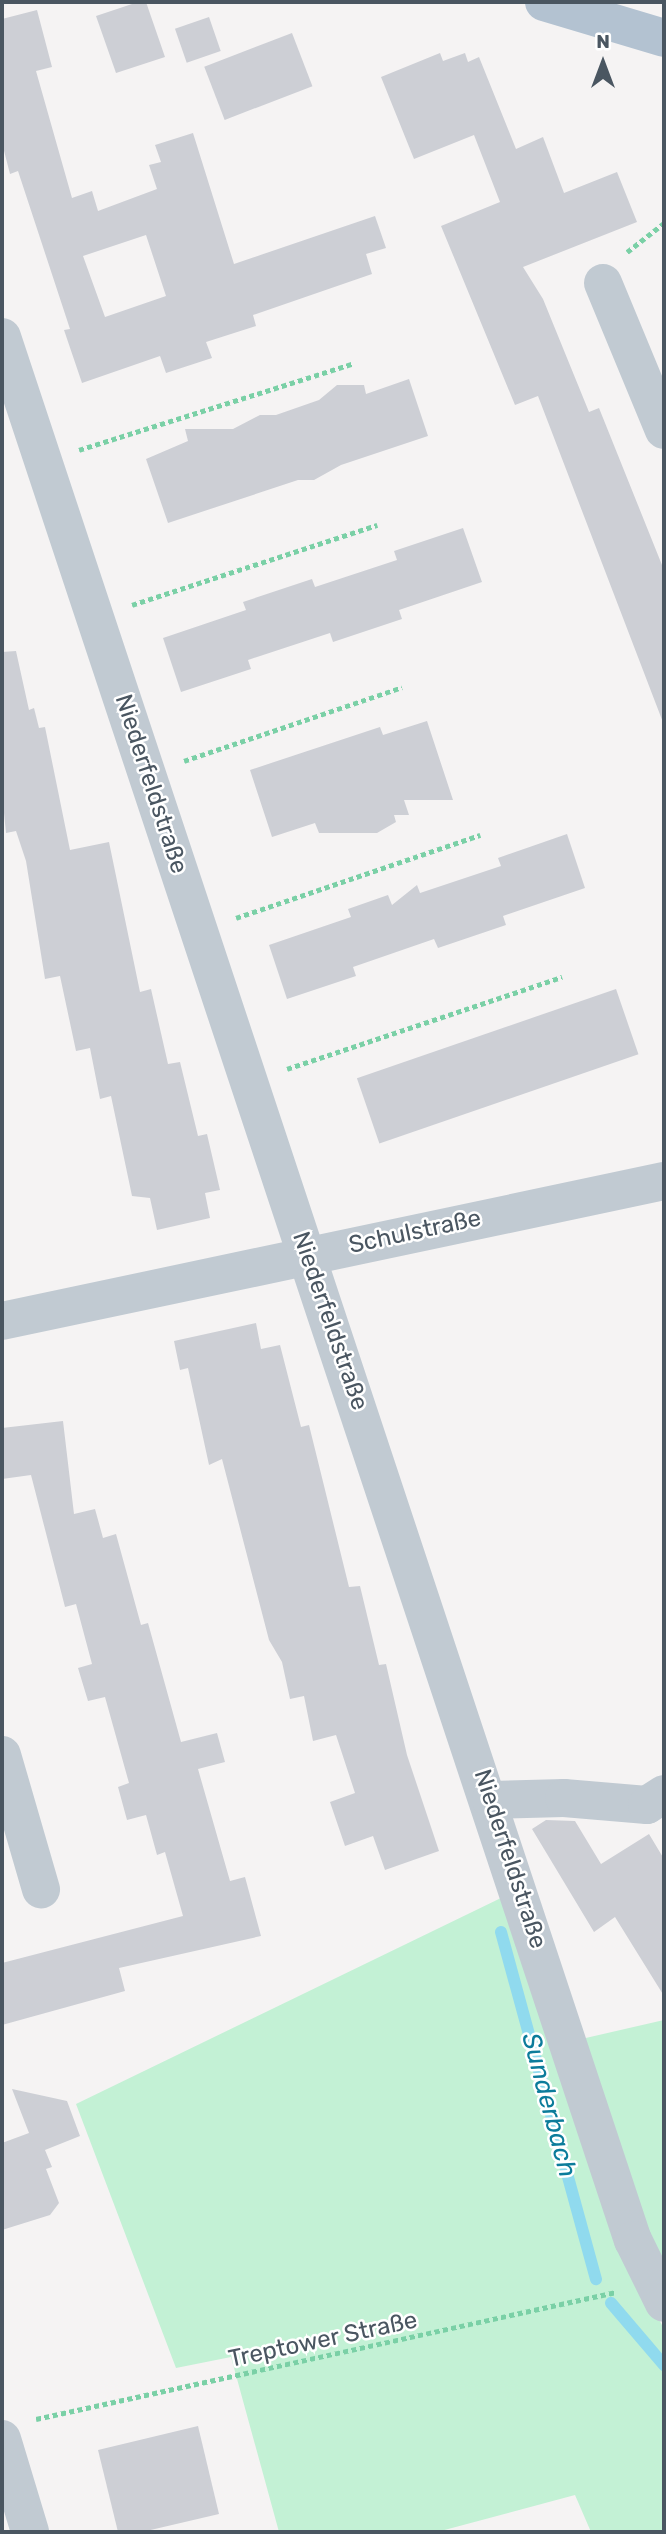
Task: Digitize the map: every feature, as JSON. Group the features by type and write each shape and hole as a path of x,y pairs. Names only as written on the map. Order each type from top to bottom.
{"main road":[{"path":"544,2 664,38"}],"street":[{"path":"603,283 664,430"},
{"name":"Niederfeldstraße","path":"2,337 657,2292"},
{"name":"Schulstraße","path":"2,1321 308,1254 664,1181"},
{"path":"2,1755 41,1889"},
{"path":"491,1800 564,1798 647,1805 664,1794"},
{"path":"15,2430 30,2532"}],"path":[{"path":"603,283 618,260 664,223"},
{"path":"44,461 352,364"},
{"path":"96,617 377,525"},
{"path":"148,773 401,687"},
{"path":"200,931 480,835"},
{"path":"250,1081 562,977"},
{"name":"Treptower Straße","path":"15,2430 597,2298 657,2292"}],"green space":[{"path":"503,1897 628,2261 664,2329 664,2532 591,2532 575,2495 437,2532 279,2532 231,2357 176,2368 76,2104"},
{"path":"664,2020 664,2262 646,2227 577,2040"}],"building":[{"path":"138,2 146,2 165,57 116,73 96,16"},
{"path":"37,10 52,67 36,71 72,198 92,191 98,211 157,189 149,165 161,162 155,145 193,133 234,264 375,216 386,248 366,254 372,274 253,315 256,326 206,342 212,358 166,373 160,356 82,383 64,330 70,329 18,171 10,174 2,143 2,19","holes":["146,235 166,296 105,317 83,256"]},
{"path":"209,17 221,51 187,63 175,29"},
{"path":"292,33 312,86 225,120 204,67"},
{"path":"440,53 443,61 465,53 468,62 479,57 516,149 543,137 564,193 617,172 637,222 523,267 543,299 589,412 599,408 664,570 664,725 538,396 515,405 441,226 500,202 474,135 414,159 381,77"},
{"path":"409,379 428,436 341,465 314,480 298,480 168,523 146,459 188,441 185,429 233,429 260,415 276,415 319,400 337,385 364,385 366,394"},
{"path":"463,528 482,582 399,610 402,619 333,642 330,633 248,660 251,669 181,692 163,638 246,610 243,602 312,579 315,587 397,560 394,551"},
{"path":"16,651 29,710 34,708 39,728 45,727 70,850 109,842 140,992 151,989 168,1064 180,1062 198,1136 207,1134 220,1190 205,1193 210,1218 157,1230 150,1198 132,1196 111,1096 100,1099 90,1048 76,1051 60,976 45,979 26,861 16,831 6,833 2,793 2,652"},
{"path":"427,721 453,800 404,800 409,815 394,815 396,822 377,833 319,833 315,823 272,837 250,770 380,727 383,735"},
{"path":"567,834 585,888 503,916 506,925 438,948 434,939 353,967 356,976 287,999 269,945 351,917 348,909 388,895 392,905 417,885 420,893 501,866 498,858"},
{"path":"616,989 638,1054 379,1143 357,1078"},
{"path":"256,1323 261,1349 280,1345 301,1427 309,1425 349,1587 360,1586 379,1665 386,1664 407,1755 439,1851 385,1870 373,1836 345,1846 330,1802 355,1793 336,1735 313,1741 304,1696 290,1699 282,1662 269,1640 222,1459 209,1465 188,1368 180,1370 174,1341"},
{"path":"63,1421 74,1514 95,1509 103,1538 116,1534 141,1625 148,1623 181,1742 217,1733 225,1762 198,1769 230,1881 245,1877 261,1936 119,1968 125,1991 2,2025 2,1963 183,1916 165,1852 157,1855 146,1815 127,1820 118,1787 129,1783 105,1697 88,1701 78,1668 92,1664 76,1604 65,1607 31,1475 2,1479 2,1428"},
{"path":"546,1820 575,1821 601,1864 649,1834 664,1859 664,1996 615,1917 594,1932 532,1829"},
{"path":"12,2089 67,2101 80,2136 45,2150 52,2167 46,2169 59,2203 50,2215 2,2230 2,2143 29,2133"},
{"path":"198,2426 219,2514 142,2532 118,2532 98,2450"}],"waterway":[{"name":"Sunderbach","path":"501,1932 596,2279"},
{"name":"Sunderbach","path":"611,2303 664,2365"}]}
